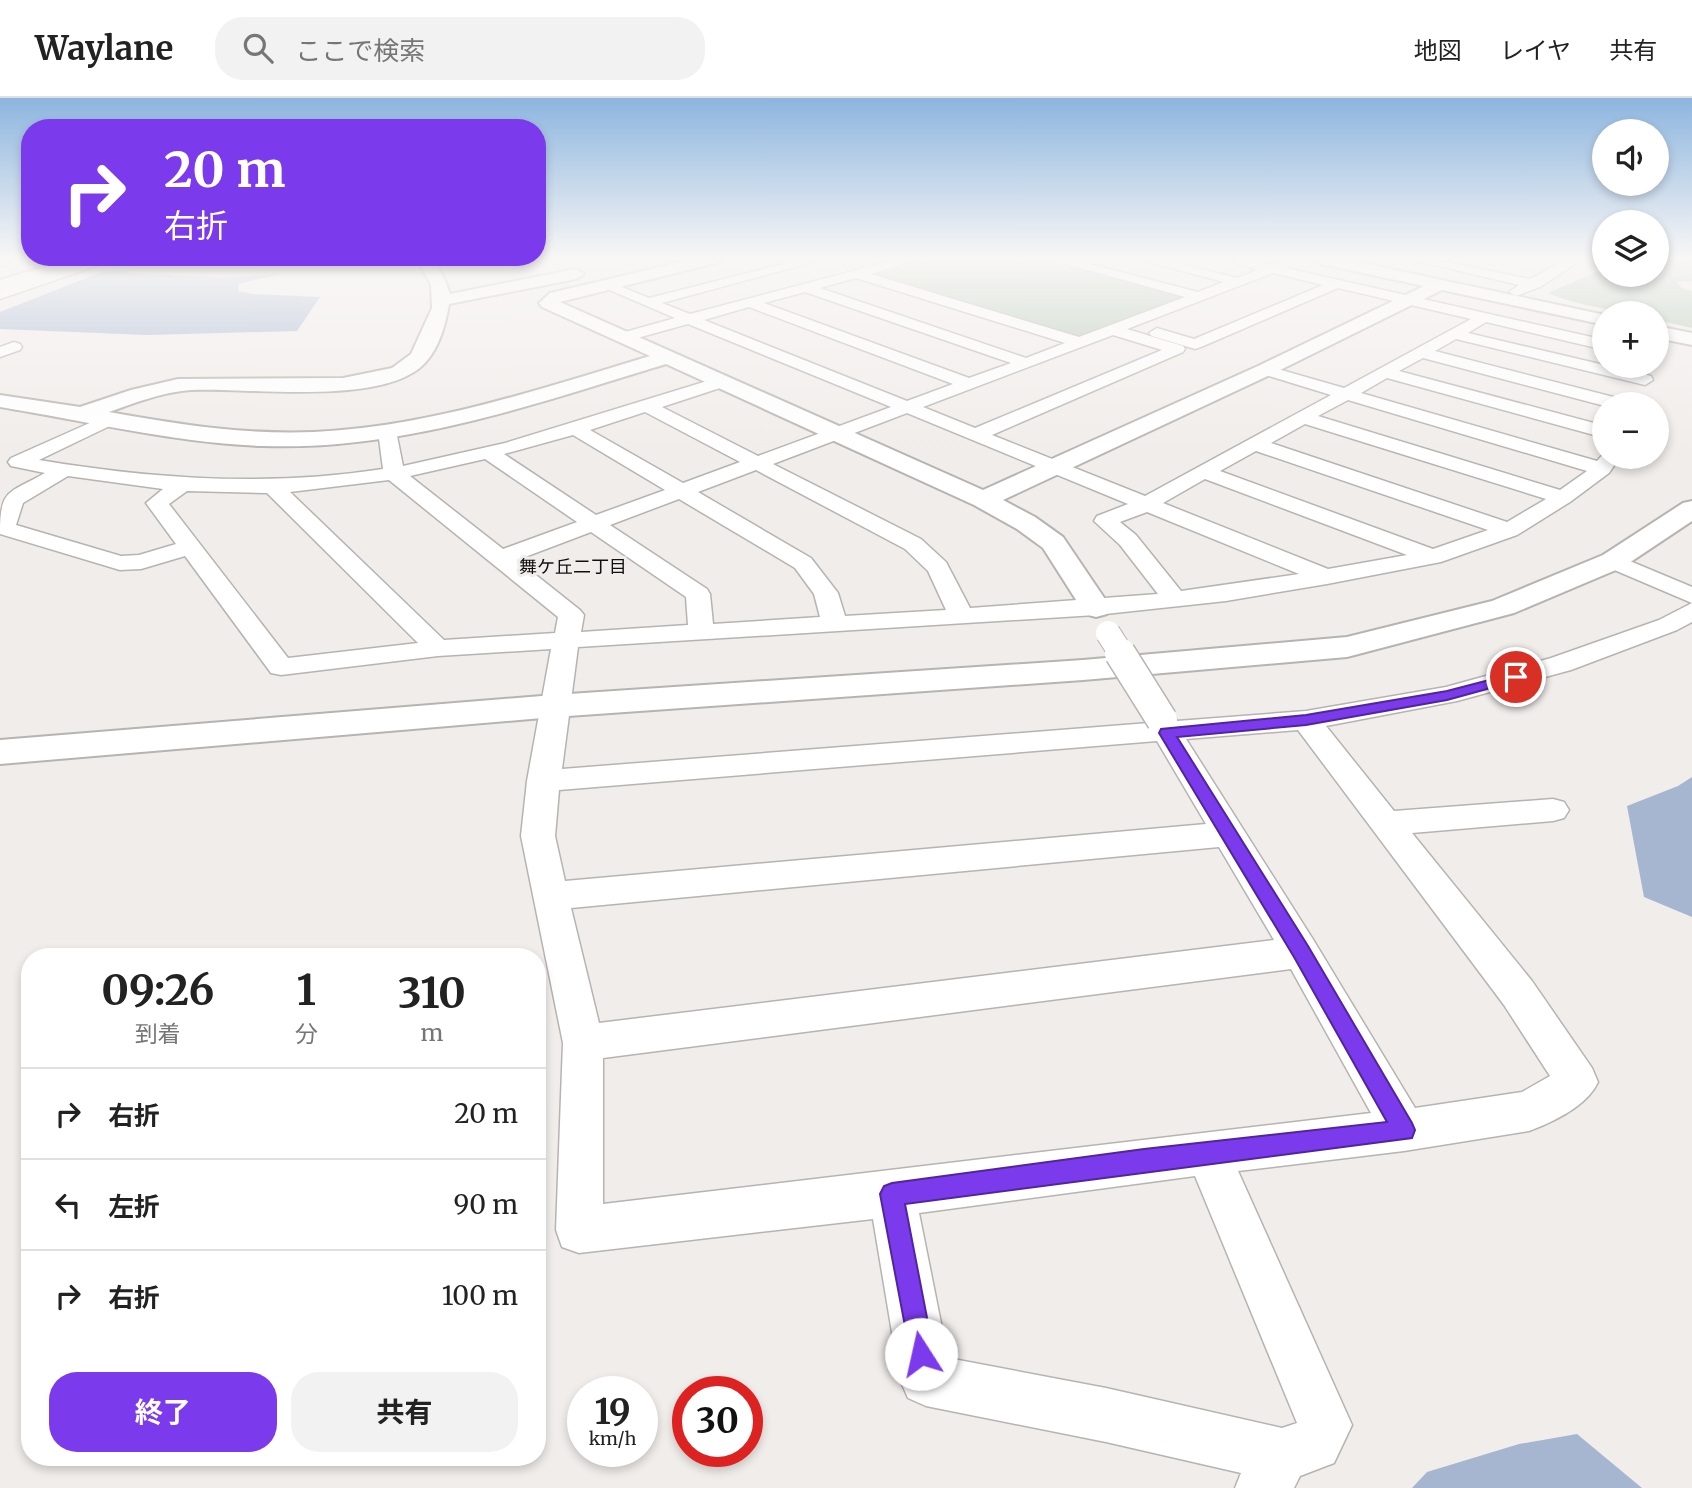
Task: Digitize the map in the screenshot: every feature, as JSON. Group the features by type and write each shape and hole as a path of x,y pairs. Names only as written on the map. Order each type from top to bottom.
{"main road":[{"path":"86,413 153,390 189,384 324,385 367,382 386,376 418,359 436,324"},
{"path":"594,324 983,500 1026,523 1054,543 1102,620"},
{"path":"983,500 1360,324"},
{"path":"1669,334 1692,339"},
{"path":"0,401 263,439 320,438 387,431 493,409 666,358"},
{"path":"0,752 554,706 1069,671 1347,647 1503,607 1613,561 1692,509"}],"street":[{"path":"623,337 672,324"},
{"path":"702,324 1326,577"},
{"path":"806,324 968,384"},
{"path":"911,324 1026,363"},
{"path":"1018,324 1078,342"},
{"path":"501,558 1129,324"},
{"path":"1121,327 1195,344 1242,324"},
{"path":"1175,600 1128,540 1105,521 1144,505 1388,373 1473,324"},
{"path":"1510,324 1592,342"},
{"path":"975,435 1177,349 1121,327"},
{"path":"1455,334 1645,379"},
{"path":"1423,353 1592,397"},
{"path":"1265,370 1592,459"},
{"path":"1388,373 1592,428"},
{"path":"111,418 18,462 183,485 272,486 394,474 490,454 720,382"},
{"path":"648,406 913,544 929,555 942,571 961,616"},
{"path":"1305,418 1563,498"},
{"path":"576,429 803,563 826,593 835,622"},
{"path":"387,431 394,474 571,615 554,706 538,836 583,1043 579,1230 1404,1130 1529,1111 1577,1082 1518,993 1306,720"},
{"path":"1255,444 1509,530"},
{"path":"490,454 698,594 701,632"},
{"path":"183,485 157,503 281,667 438,648 835,622 961,616 1102,620 1175,600 1326,577 1433,556 1509,530 1563,498 1599,469"},
{"path":"64,470 13,500 4,528 120,563 141,562 191,547"},
{"path":"1204,472 1433,556"},
{"path":"272,486 438,648"},
{"path":"1613,561 1692,596"},
{"path":"543,781 1164,726 1306,720 1447,695 1561,664 1668,625 1692,611"},
{"path":"1102,620 1404,1130"},
{"path":"1386,823 1553,810"},
{"path":"552,896 1229,834"},
{"path":"583,1043 1301,952"},
{"path":"892,1194 926,1380 1106,1415 1273,1471 1315,1444 1325,1425 1208,1154"}],"green space":[{"path":"1035,324 1115,324 1080,337"},
{"path":"1674,324 1692,324 1692,328"}],"water":[{"path":"0,324 302,324 297,331 147,335 0,329"},
{"path":"1692,777 1692,917 1644,897 1627,806 1678,786"},
{"path":"1577,1434 1642,1488 1412,1488 1427,1472 1519,1444"}],"district":[{"name":"舞ケ丘二丁目","path":"573,566"}],"route":[{"path":"921,1354 892,1194 1144,1160 1404,1130 1301,952 1167,733 1306,720 1447,695 1516,677"}]}
